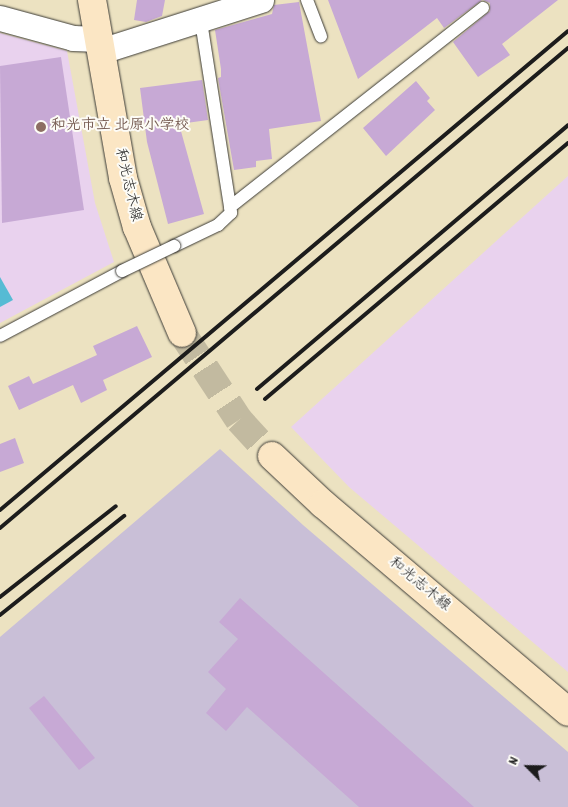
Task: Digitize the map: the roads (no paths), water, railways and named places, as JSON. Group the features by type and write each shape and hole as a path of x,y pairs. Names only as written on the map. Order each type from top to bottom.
{"main road":[{"name":"和光志木線","path":"92,0 124,178 137,227 182,332"},
{"name":"和光志木線","path":"272,456 323,504 568,712"}],"street":[{"path":"0,18 100,45 198,10 261,0"}],"lane":[{"path":"307,0 320,36"},
{"path":"230,207 483,8"},
{"path":"0,336 122,271 218,225 231,213 198,10"}],"water":[{"path":"0,277 13,300 0,307"}],"tunnel":[{"path":"182,333 239,420 272,456"}],"railway":[{"path":"0,510 568,31"},
{"path":"0,528 568,48"},
{"path":"257,389 568,125"},
{"path":"265,399 568,143"},
{"path":"0,597 116,506"},
{"path":"0,615 124,516"}],"place":[{"name":"和光市立 北原小学校","path":"41,127"}]}
